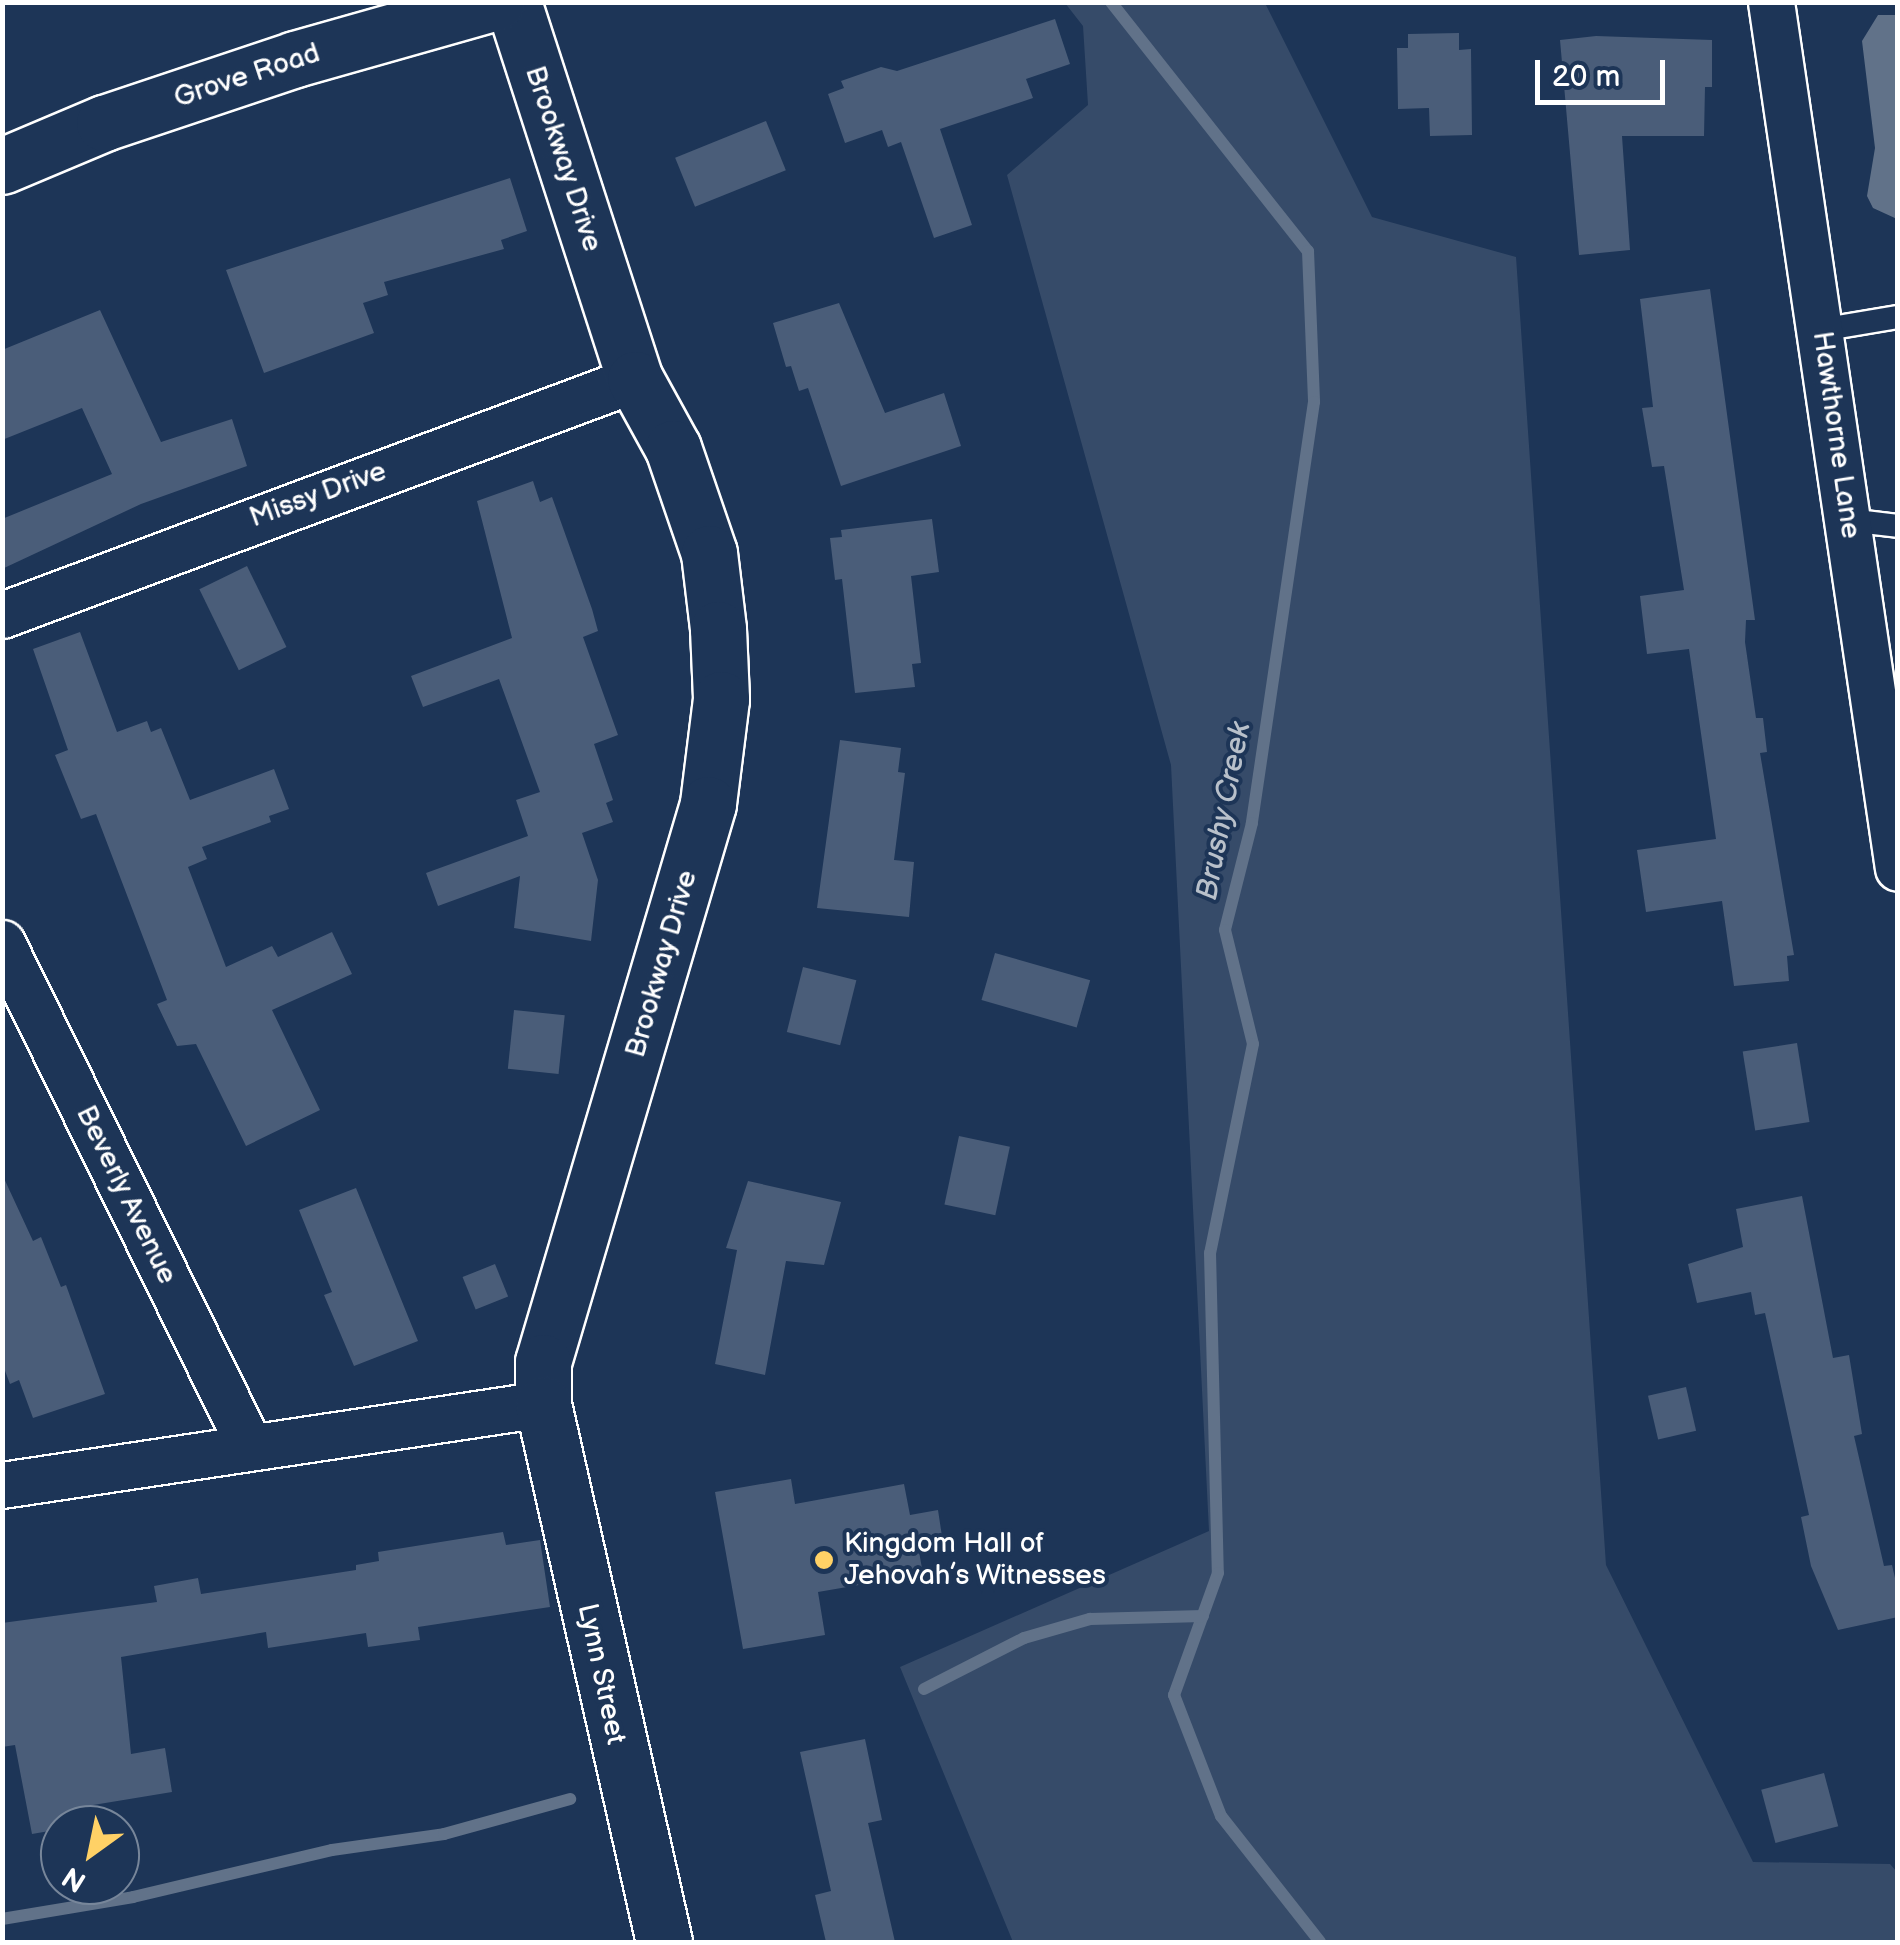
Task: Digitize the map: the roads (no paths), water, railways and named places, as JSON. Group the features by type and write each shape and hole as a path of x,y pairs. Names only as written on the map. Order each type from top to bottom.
{"street":[{"name":"Grove Road","path":"2,166 296,59 497,2"},
{"name":"Brookway Drive","path":"512,2 634,379 674,448 709,553 721,698 702,823 655,995 556,1301 543,1404"},
{"name":"Hawthorne Lane","path":"1771,2 1898,868"},
{"name":"Missy Drive","path":"2,615 634,379"},
{"name":"Beverly Avenue","path":"2,942 250,1447"},
{"path":"2,1485 543,1404"},
{"name":"Lynn Street","path":"543,1404 664,1942"}],"lane":[{"path":"1820,330 1898,317"},
{"path":"1848,520 1898,526"}],"waterway":[{"name":"Brushy Creek","path":"1111,2 1308,251 1314,402 1252,823 1225,930 1253,1044 1210,1253 1218,1573 1174,1695 1221,1816 1320,1942"},
{"path":"924,1689 1024,1638 1090,1619 1203,1616"},
{"path":"2,1919 133,1897 332,1850 444,1834 570,1799"}],"place":[{"name":"Kingdom Hall of Jehovah’s Witnesses","path":"824,1560"}]}
